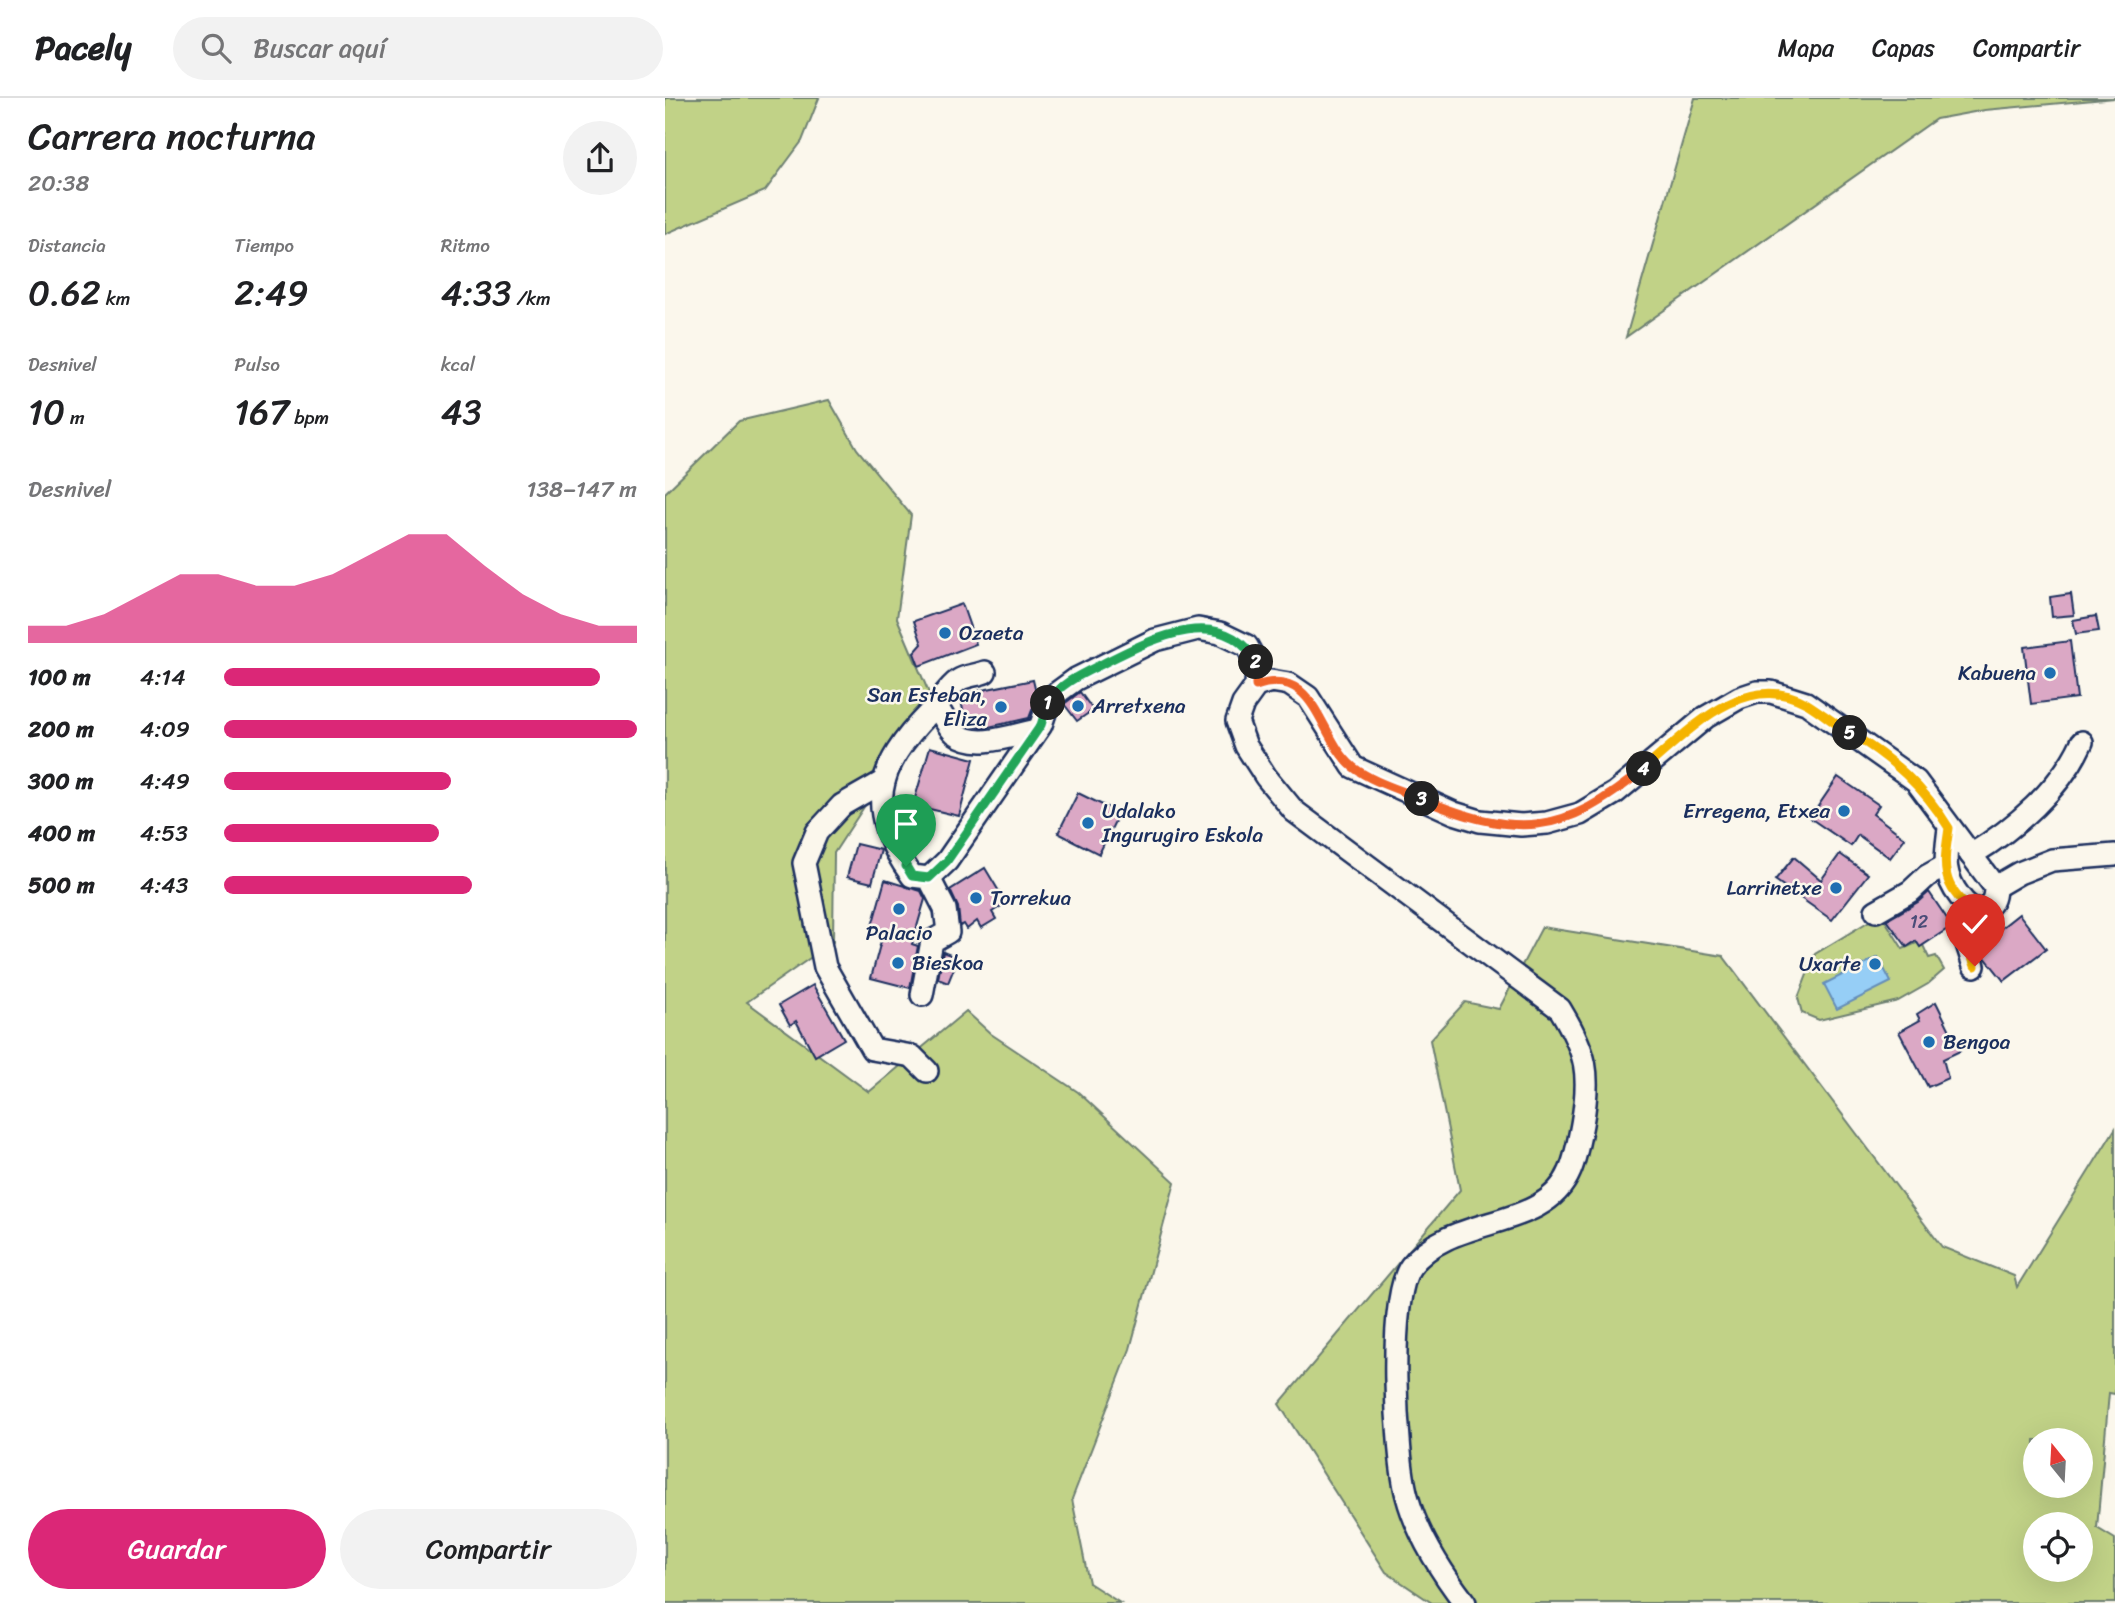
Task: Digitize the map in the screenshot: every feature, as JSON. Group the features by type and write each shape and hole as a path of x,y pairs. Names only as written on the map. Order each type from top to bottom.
{"street":[{"path":"929,878 947,861 1037,730 1050,698 1059,690 1132,649 1187,630 1220,633 1247,646 1257,664 1256,686 1243,704 1237,720 1246,746 1266,777 1294,811 1560,1009 1575,1034 1586,1065 1587,1095 1579,1141 1570,1172 1554,1196 1538,1206 1433,1243 1410,1267 1400,1293 1397,1336 1398,1413 1407,1498 1447,1579 1465,1603"},
{"path":"929,878 912,876 892,842 883,809 884,781 899,746 960,679 985,672"},
{"path":"1256,686 1271,681 1289,684 1308,698 1353,767 1369,776 1454,813 1480,821 1521,825 1580,814 1615,793 1706,717 1739,698 1757,692 1788,696 1806,703 1916,781 1995,887 1995,898 1990,906 1982,911 1972,910 1956,892 1945,866 1944,851 1949,828"},
{"path":"936,705 955,733 967,739 980,741 1037,730"},
{"path":"1971,856 1996,838 2050,789 2071,763 2082,742"},
{"path":"884,781 842,805 817,832 804,863 825,967 871,1049 912,1056 927,1071"},
{"path":"1995,887 2019,873 2052,860 2115,855"},
{"path":"1876,911 1911,891 1927,876 1945,866"},
{"path":"922,995 932,941 948,932 945,909 929,878"},
{"path":"1972,910 1966,941 1975,966"}],"green space":[{"path":"665,98 819,98 802,141 765,191 665,234"},
{"path":"1695,98 2115,98 1985,110 1936,119 1626,337"},
{"path":"829,400 857,449 911,515 897,618 929,693 886,773 834,853 833,942 747,1002 869,1092 966,1011 991,1034 1078,1092 1175,1182 1130,1349 1072,1499 1089,1583 1120,1603 665,1603 665,493 739,421"},
{"name":"Uxarte","path":"1881,914 1903,949 1921,941 1929,958 1936,956 1944,970 1928,984 1898,1001 1819,1020 1802,1013 1798,998 1815,954"},
{"path":"1542,927 1723,956 1942,1247 2014,1276 2017,1287 2115,1129 2115,1394 2109,1393 2097,1528 2115,1539 2115,1603 1432,1603 1386,1572 1279,1404 1460,1190 1430,1040 1465,1002 1499,1009"}],"water":[{"path":"1878,957 1891,982 1837,1009 1824,984"}],"building":[{"path":"2071,594 2074,615 2052,617 2050,597"},
{"name":"Ozaeta","path":"962,604 976,644 919,666 914,653 922,644 914,621"},
{"path":"2096,616 2099,631 2076,634 2073,620"},
{"name":"Kabuena","path":"2070,641 2077,698 2031,704 2024,647"},
{"name":"San Esteban, Eliza","path":"1033,680 1037,697 1029,718 984,728 966,724 960,696 962,694"},
{"name":"Arretxena","path":"1080,692 1093,710 1077,721 1064,704"},
{"path":"930,747 974,759 959,816 913,805"},
{"name":"Erregena, Etxea","path":"1838,777 1879,805 1873,814 1905,838 1890,858 1858,835 1851,846 1810,818"},
{"name":"Udalako Ingurugiro Eskola","path":"1078,793 1119,813 1099,854 1058,833"},
{"path":"856,844 881,850 872,883 847,877"},
{"name":"Larrinetxe","path":"1840,854 1868,874 1832,920 1775,880 1794,857 1821,880"},
{"name":"Torrekua","path":"985,868 1006,903 992,912 996,919 981,928 977,921 967,929 964,924 960,926 958,907 950,890"},
{"path":"885,880 921,891 925,899 912,944 918,946 910,988 871,978 884,930 872,926"},
{"name":"Uxarte","path":"1929,892 1952,926 1920,947 1916,941 1907,947 1887,920 1918,902"},
{"path":"2019,914 2046,949 2004,981 1984,956 1981,944"},
{"path":"943,952 958,958 948,983 938,979"},
{"path":"813,985 844,1039 815,1056 796,1021 790,1025 779,1005"},
{"name":"Bengoa","path":"1936,1002 1960,1051 1943,1059 1948,1078 1928,1087 1899,1032 1920,1020 1917,1014"}],"place":[{"name":"Ozaeta","path":"945,633"},
{"name":"Kabuena","path":"2050,673"},
{"name":"Arretxena","path":"1078,706"},
{"name":"San Esteban, Eliza","path":"1001,707"},
{"name":"Erregena, Etxea","path":"1844,811"},
{"name":"Udalako Ingurugiro Eskola","path":"1088,823"},
{"name":"Larrinetxe","path":"1836,888"},
{"name":"Torrekua","path":"976,898"},
{"name":"Palacio","path":"899,909"},
{"name":"Bieskoa","path":"898,963"},
{"name":"Uxarte","path":"1875,964"},
{"name":"Bengoa","path":"1929,1042"}],"route":[{"path":"906,866 912,876 929,878 947,861 1041,725 1045,707 1059,690 1132,649 1174,633 1198,629 1220,633 1247,646 1257,664 1256,686 1271,681 1289,684 1308,698 1353,767 1454,813 1497,824 1547,822 1580,814 1615,793 1706,717 1739,698 1757,692 1771,692 1806,703 1894,763 1916,781 1933,801 1949,828 1944,851 1949,880 1972,910 1966,941 1975,966"}]}
